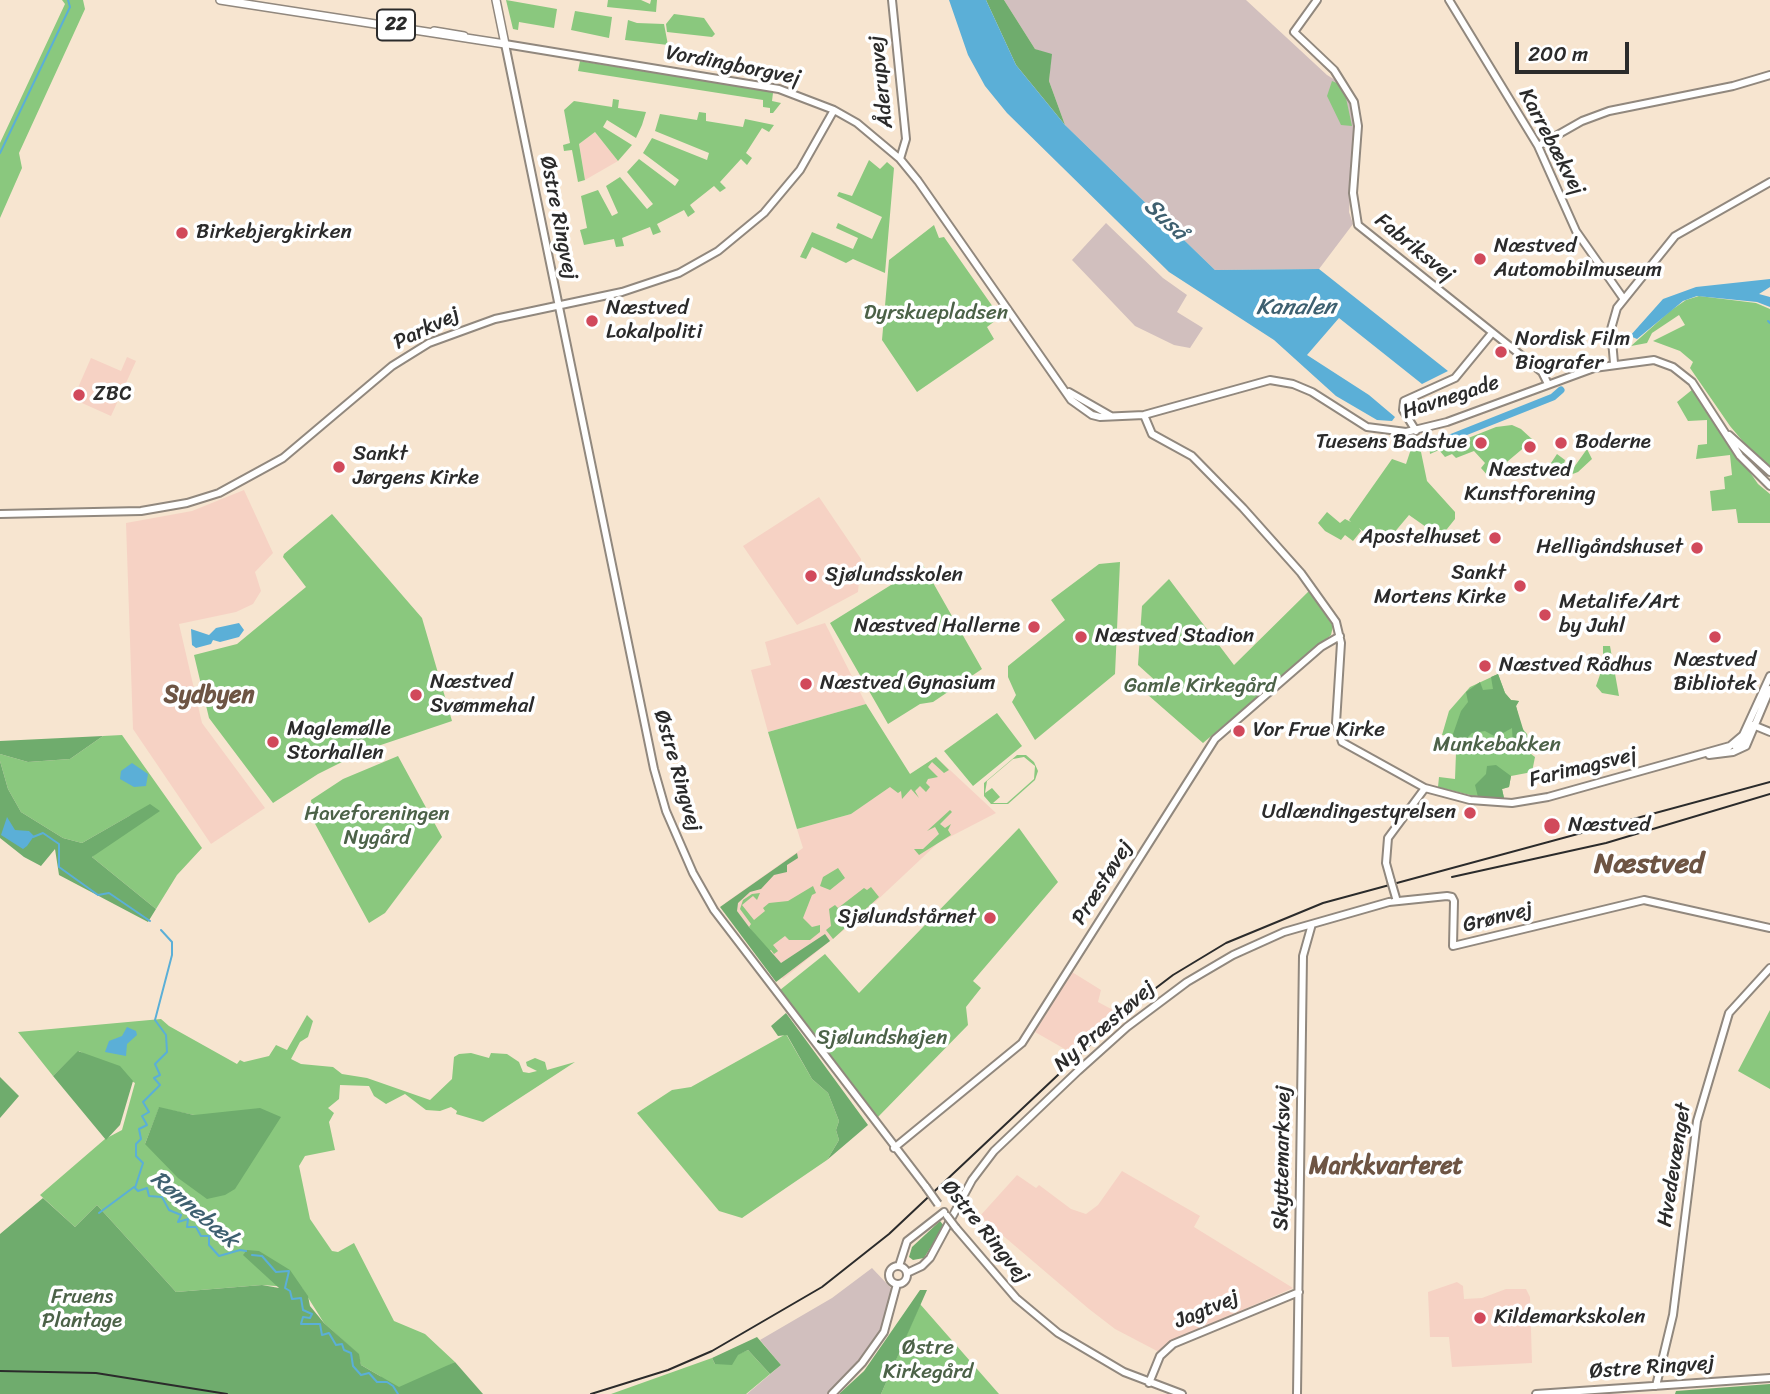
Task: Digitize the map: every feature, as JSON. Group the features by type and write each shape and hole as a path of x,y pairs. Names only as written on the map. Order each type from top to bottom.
{"main road":[{"name":"Vordingborgvej","path":"220,0 371,21 505,44"},
{"path":"496,0 505,44"}],"street":[{"name":"Åderupvej","path":"892,0 906,139 900,159"},
{"name":"Fabriksvej","path":"1317,0 1294,32 1334,70 1354,102 1358,126 1353,200 1358,225 1542,372 1548,384"},
{"name":"Karrebækvej","path":"1449,0 1538,146 1576,231 1623,298"},
{"name":"Vordingborgvej","path":"505,44 746,82 779,89 834,110 867,131 900,159 1065,389 1084,404 1113,417 1144,415"},
{"name":"Østre Ringvej","path":"505,44 654,769 678,842 714,909 983,1263 1036,1316 1098,1359 1149,1383 1182,1394"},
{"path":"1538,146 1582,121 1609,111 1733,86 1770,75"},
{"name":"Parkvej","path":"0,514 141,511 187,503 219,493 283,458 393,366 429,343 495,319 649,285 718,251 758,219 787,187 834,110"},
{"path":"1614,363 1612,321 1623,298 1682,229 1770,182"},
{"path":"1416,431 1404,410 1404,401 1455,379 1492,333"},
{"name":"Havnegade","path":"1144,415 1270,380 1312,391 1367,428 1395,433 1416,431 1614,363 1654,360 1673,367 1697,389 1725,432"},
{"path":"1144,415 1152,433 1192,456 1254,519 1307,582 1336,622 1340,636"},
{"path":"1725,432 1752,470 1770,484"},
{"path":"1725,432 1770,472"},
{"name":"Præstøvej","path":"894,1148 1022,1043 1215,739 1321,647 1340,636"},
{"name":"Farimagsvej","path":"1340,636 1336,723 1339,737 1347,747 1425,788 1470,800 1512,803 1548,797 1738,742 1769,678"},
{"path":"1756,727 1754,717 1769,678"},
{"name":"Farimagsvej","path":"1700,755 1721,754 1746,746 1770,689"},
{"path":"1748,723 1770,732"},
{"path":"1721,754 1744,742 1749,733 1748,723"},
{"path":"1396,899 1387,863 1388,838 1425,788"},
{"name":"Grønvej","path":"1396,899 1452,897 1453,946 1632,902 1654,902 1770,928"},
{"name":"Ny Præstøvej","path":"907,1273 922,1266 930,1258 972,1181 995,1151 1127,1027 1206,970 1255,944 1396,899"},
{"name":"Skyttemarksvej","path":"1297,1394 1303,956 1312,924"},
{"name":"Hvedevænget","path":"1656,1386 1673,1315 1690,1165 1703,1100 1729,1013 1770,968"},
{"path":"899,1266 907,1241 945,1214"},
{"path":"897,1284 905,1281 907,1273 899,1266"},
{"path":"897,1284 889,1275 891,1269 899,1266"},
{"path":"832,1394 862,1363 884,1332 897,1284"},
{"name":"Jagtvej","path":"1149,1383 1160,1356 1173,1344 1299,1292"},
{"name":"Østre Ringvej","path":"1536,1394 1770,1378"}],"shaded area":[{"path":"1004,0 1246,0 1327,75 1340,83 1348,96 1355,126 1349,212 1353,224 1319,269 1215,270 1065,125 1049,81 1051,55 1035,49"},
{"path":"595,132 618,161 585,180 579,144"},
{"path":"1106,223 1163,278 1187,295 1177,312 1203,328 1190,348 1174,345 1135,326 1072,260"},
{"name":"ZBC","path":"127,357 136,361 111,416 73,399 91,358 121,371"},
{"path":"244,490 273,553 255,572 261,591 253,604 236,612 179,624 202,723 265,808 211,844 133,729 126,523 192,511"},
{"name":"Sjølundsskolen","path":"819,497 861,559 858,592 797,625 743,546"},
{"name":"Næstved Gynasium","path":"825,623 866,704 768,732 751,670 771,665 765,642"},
{"path":"936,757 996,813 938,843 855,921 783,979 725,903 803,848 797,829 851,814 908,772 911,774"},
{"path":"1072,972 1101,990 1098,1002 1113,1010 1070,1052 1035,1032"},
{"path":"1122,1171 1200,1216 1194,1227 1293,1288 1174,1340 1159,1352 1115,1329 980,1216 1017,1175 1036,1188 1039,1185 1071,1209 1086,1214 1098,1205"},
{"path":"872,1268 891,1288 885,1321 865,1355 837,1385 827,1394 747,1394 781,1365 760,1340 832,1298"},
{"name":"Kildemarkskolen","path":"1457,1282 1463,1286 1464,1299 1482,1298 1506,1289 1526,1289 1530,1297 1532,1363 1452,1367 1449,1337 1430,1337 1428,1292"}],"green space":[{"path":"62,0 83,0 85,9 19,153 22,168 0,218 0,143 65,4"},
{"path":"506,0 557,9 554,28 519,22 518,30 513,29"},
{"path":"608,0 641,0 650,4 651,0 657,0 656,12 607,7"},
{"path":"986,0 1004,0 1035,49 1052,54 1049,81 1065,125 1016,65"},
{"path":"575,11 612,17 609,38 571,30"},
{"path":"674,14 704,18 715,34 712,37 667,32 666,24"},
{"path":"628,20 664,24 668,45 625,40"},
{"path":"580,61 768,91 773,93 772,101 781,103 770,113 770,108 763,107 763,100 578,71"},
{"path":"1332,81 1339,84 1346,98 1352,126 1341,125 1327,96"},
{"path":"613,99 619,100 618,108 646,112 642,125 636,138 607,120 603,127 632,145 618,161 595,132 579,144 585,180 578,182 572,150 564,151 563,145 570,143 564,110 574,101 612,107"},
{"path":"699,112 706,113 706,121 743,127 745,119 774,125 769,132 762,128 746,153 752,158 747,165 741,159 720,182 726,188 720,192 714,186 690,205 695,212 688,217 684,210 657,224 661,232 653,235 650,227 622,238 624,246 616,247 614,239 584,245 580,230 587,228 581,196 598,190 612,216 618,213 606,186 620,177 647,209 653,204 627,172 639,159 675,186 679,180 643,153 652,138 707,160 709,153 655,131 660,114 697,120"},
{"path":"869,160 880,169 887,162 894,168 885,273 853,259 846,263 812,247 806,259 800,257 812,232 853,249 858,238 836,228 838,223 872,239 882,217 837,196 839,192 852,196"},
{"name":"Dyrskuepladsen","path":"934,225 939,238 944,237 1000,317 987,327 994,339 917,392 882,340 889,260"},
{"path":"1699,296 1756,303 1770,309 1770,466 1751,451 1730,426 1690,368 1693,362 1680,351 1653,341 1685,325 1679,315 1652,333 1647,343 1631,346 1670,311 1686,300"},
{"path":"1693,389 1758,484 1770,494 1770,523 1738,523 1736,509 1712,511 1710,491 1725,489 1724,477 1732,475 1730,455 1696,459 1698,445 1707,444 1707,420 1688,421 1677,402"},
{"path":"1512,425 1533,440 1489,477 1481,468 1485,463 1474,451 1456,458 1452,454 1445,457 1439,450 1430,454 1429,445 1448,446 1496,427"},
{"path":"1412,440 1421,452 1427,481 1455,512 1455,519 1443,534 1436,534 1409,515 1393,534 1378,529 1369,536 1359,528 1361,531 1353,541 1345,535 1341,540 1325,531 1318,523 1327,512 1340,523 1345,519 1351,522 1349,520 1392,459 1406,464 1411,449 1402,445"},
{"path":"1587,449 1592,459 1578,472 1570,475 1555,473 1551,463 1557,454 1565,460 1563,469 1567,472 1572,470"},
{"path":"332,514 422,618 452,721 366,750 318,774 273,803 209,718 194,655 237,644 306,587 283,557 284,554"},
{"name":"Næstved Stadion","path":"1120,562 1115,674 1035,740 1012,702 1016,695 1008,677 1008,666 1065,620 1051,600 1099,564"},
{"path":"923,565 982,669 933,702 920,704 888,724 830,623"},
{"name":"Gamle Kirkegård","path":"1169,579 1234,665 1309,591 1333,626 1331,635 1203,743 1148,695 1158,683 1138,665 1142,606"},
{"path":"1603,646 1610,646 1619,696 1602,693 1596,686 1603,666"},
{"name":"Munkebakken","path":"1498,674 1505,693 1511,700 1519,701 1516,706 1521,727 1527,734 1531,754 1535,757 1532,772 1511,776 1509,787 1502,789 1504,798 1478,797 1438,787 1439,777 1455,779 1456,753 1463,754 1466,739 1442,735 1449,711 1470,687"},
{"path":"1498,674 1505,693 1511,700 1519,701 1516,706 1527,742 1513,746 1512,728 1496,737 1485,731 1472,733 1466,739 1452,737 1461,711 1468,702 1466,692 1480,682 1483,690 1493,689 1491,677"},
{"path":"866,704 910,774 936,757 949,770 944,773 932,762 928,767 938,777 928,779 926,783 930,787 926,792 920,786 915,791 919,798 911,789 902,799 901,791 898,793 890,787 851,814 797,829 768,732"},
{"path":"997,713 1022,746 973,786 944,751"},
{"path":"122,735 202,848 177,875 156,909 92,857 131,815 82,843 63,838 21,812 8,789 0,761 0,754 28,762 70,759 103,736"},
{"path":"103,736 70,759 28,762 0,754 0,741"},
{"path":"1017,755 1026,755 1034,762 1038,771 1035,780 1008,804 991,804 984,796 984,783","holes":["1024,757 1035,766 1034,779 1007,803 993,803 1000,797 992,788 985,793 987,781 1013,759"]},
{"name":"Haveforeningen Nygård","path":"398,756 442,837 385,913 369,923 313,820 311,800 343,779"},
{"path":"0,761 8,789 21,812 63,838 82,843 150,804 160,811 92,857 156,909 148,922 59,875 55,849 41,866 24,857 0,838"},
{"path":"1496,765 1511,776 1509,787 1502,789 1504,798 1478,797 1475,785 1486,774 1487,766"},
{"path":"950,810 952,812 940,824 945,828 951,824 948,830 951,835 919,855 914,849 923,849 939,834 935,827 927,831"},
{"name":"Sjølundshøjen","path":"1019,828 1058,882 973,981 981,988 966,1007 968,1025 878,1117 780,990 825,954 859,993"},
{"path":"797,853 798,858 787,865 787,872 774,875 761,889 750,892 738,903 737,911 781,963 825,934 830,941 776,982 720,907"},
{"path":"838,868 845,878 830,890 820,886 823,877"},
{"path":"813,886 816,893 812,895 803,918 812,927 820,925 820,932 810,940 789,940 785,936 773,945 778,951 774,954 771,950 768,952 749,927 751,924 740,909 743,900 752,894 760,893 757,900 753,896 742,905 754,920 765,911 763,908 769,903 788,901"},
{"path":"871,887 879,897 833,939 826,930 831,926 829,909 835,905 838,908 864,888 867,890"},
{"path":"1770,1010 1770,1089 1738,1071"},
{"path":"786,1013 868,1125 827,1160 839,1140 836,1130 839,1121 828,1093 812,1079 787,1035 778,1036 771,1026"},
{"path":"307,1015 313,1021 308,1037 300,1042 291,1059 301,1064 333,1067 342,1074 367,1078 430,1100 452,1079 454,1057 459,1054 471,1053 489,1058 491,1053 507,1054 519,1062 523,1072 529,1073 537,1071 527,1066 526,1062 535,1058 545,1062 547,1070 575,1062 483,1122 456,1114 457,1111 451,1107 440,1111 426,1110 405,1094 386,1104 374,1096 369,1086 340,1085 339,1099 328,1108 334,1113 329,1122 335,1150 305,1156 299,1166 310,1219 332,1251 338,1252 354,1243 394,1321 425,1334 455,1362 396,1394 380,1376 361,1365 358,1354 324,1323 302,1288 262,1285 176,1292 97,1205 75,1227 40,1195 105,1139 122,1130 135,1083 79,1051 53,1076 18,1032 161,1019 237,1064 240,1060 244,1062 269,1056 276,1045 287,1050","holes":["159,1108 194,1115 145,1144"]},
{"path":"786,1034 812,1079 828,1093 839,1121 836,1130 839,1140 827,1160 742,1218 719,1211 637,1113 672,1090 691,1087"},
{"path":"78,1051 120,1066 133,1081 120,1125 106,1140 53,1076"},
{"path":"0,1077 19,1096 0,1118"},
{"path":"159,1107 194,1115 260,1108 281,1117 235,1189 225,1195 207,1199 178,1178 145,1144"},
{"name":"Fruens Plantage","path":"43,1198 75,1227 97,1205 176,1292 262,1285 279,1288 243,1255 247,1250 259,1251 290,1270 308,1296 310,1306 324,1323 359,1354 361,1365 399,1387 455,1362 483,1394 0,1394 0,1234"},
{"path":"940,1221 944,1226 924,1258 913,1260 909,1257 912,1247"},
{"path":"920,1290 927,1290 881,1394 839,1394 864,1371"},
{"name":"Østre Kirkegård","path":"920,1304 999,1394 881,1394"},
{"path":"757,1337 781,1365 770,1374 748,1350 738,1355 732,1365 715,1364 712,1358"},
{"path":"748,1350 770,1374 746,1394 611,1394 712,1358 715,1364"},
{"path":"1770,1384 1770,1394 1675,1394 1676,1391"}],"water":[{"name":"Kanalen","path":"949,0 986,0 1016,65 1065,125 1215,270 1319,269 1448,371 1422,384 1339,318 1307,355 1369,395 1395,417 1392,421 1377,420 1336,396 1274,340 1169,272 1007,113 985,86 968,55"},
{"path":"1770,279 1770,287 1759,294 1770,297 1770,307 1757,302 1697,296 1683,301 1637,339 1630,336 1663,299 1696,287"},
{"path":"239,623 244,630 239,637 220,642 213,640 211,644 196,648 192,645 191,629 209,635 216,628"},
{"path":"132,763 148,774 146,786 134,787 120,779 121,771"},
{"path":"7,817 15,830 29,831 34,836 23,849 1,835"},
{"path":"127,1027 136,1031 137,1035 127,1044 126,1056 105,1052 109,1041 122,1036"}],"waterway":[{"name":"Rønnebæk","path":"0,153 70,7 68,0"},
{"name":"Suså","path":"1433,439 1450,438 1553,397 1561,390"},
{"name":"Rønnebæk","path":"33,837 43,833 59,844 59,867 98,895 109,893 150,921"},
{"name":"Rønnebæk","path":"161,930 172,942 172,955 155,1020 166,1035 167,1052 155,1064 160,1075 154,1078 160,1085 143,1102 149,1112 142,1116 147,1125 139,1129 141,1139 136,1144 136,1156 143,1163 135,1188 138,1191 147,1188 149,1196 162,1197 169,1210 181,1215 178,1222 188,1219 187,1227 196,1227 201,1236 209,1236 209,1245 219,1256 246,1251"},
{"path":"99,1213 134,1187"},
{"name":"Rønnebæk","path":"252,1255 262,1256 276,1272 289,1271 285,1288 290,1291 292,1299 301,1298 303,1310 312,1314 310,1318 303,1317 301,1324 320,1324 322,1335 329,1333 336,1345 342,1344 344,1350 351,1353 353,1366 361,1375 369,1373 377,1382 387,1382 398,1394"}],"railway":[{"path":"591,1394 668,1370 712,1351 822,1287 889,1234 1127,1010 1173,975 1226,943 1323,903 1770,782"},
{"path":"1452,877 1606,843 1770,794"},
{"path":"0,1371 96,1373 227,1394"}],"place":[{"name":"Birkebjergkirken","path":"182,233"},
{"name":"Næstved Automobilmuseum","path":"1480,259"},
{"name":"Næstved Lokalpoliti","path":"592,321"},
{"name":"Nordisk Film Biografer","path":"1501,352"},
{"name":"ZBC","path":"79,395"},
{"name":"Tuesens Badstue","path":"1481,443"},
{"name":"Boderne","path":"1561,443"},
{"name":"Næstved Kunstforening","path":"1530,447"},
{"name":"Sankt Jørgens Kirke","path":"339,467"},
{"name":"Apostelhuset","path":"1495,538"},
{"name":"Helligåndshuset","path":"1697,548"},
{"name":"Sjølundsskolen","path":"811,576"},
{"name":"Sankt Mortens Kirke","path":"1520,586"},
{"name":"Metalife/Art by Juhl","path":"1545,615"},
{"name":"Næstved Hallerne","path":"1034,627"},
{"name":"Næstved Stadion","path":"1081,637"},
{"name":"Næstved Bibliotek","path":"1715,637"},
{"name":"Næstved Rådhus","path":"1485,666"},
{"name":"Næstved Gynasium","path":"806,684"},
{"name":"Næstved Svømmehal","path":"416,695"},
{"name":"Vor Frue Kirke","path":"1239,731"},
{"name":"Maglemølle Storhallen","path":"273,742"},
{"name":"Udlændingestyrelsen","path":"1470,813"},
{"name":"Næstved","path":"1552,826"},
{"name":"Sjølundstårnet","path":"990,918"},
{"name":"Kildemarkskolen","path":"1480,1318"}],"district":[{"name":"Sydbyen","path":"209,696"},
{"name":"Næstved","path":"1649,865"},
{"name":"Markkvarteret","path":"1386,1167"}]}
